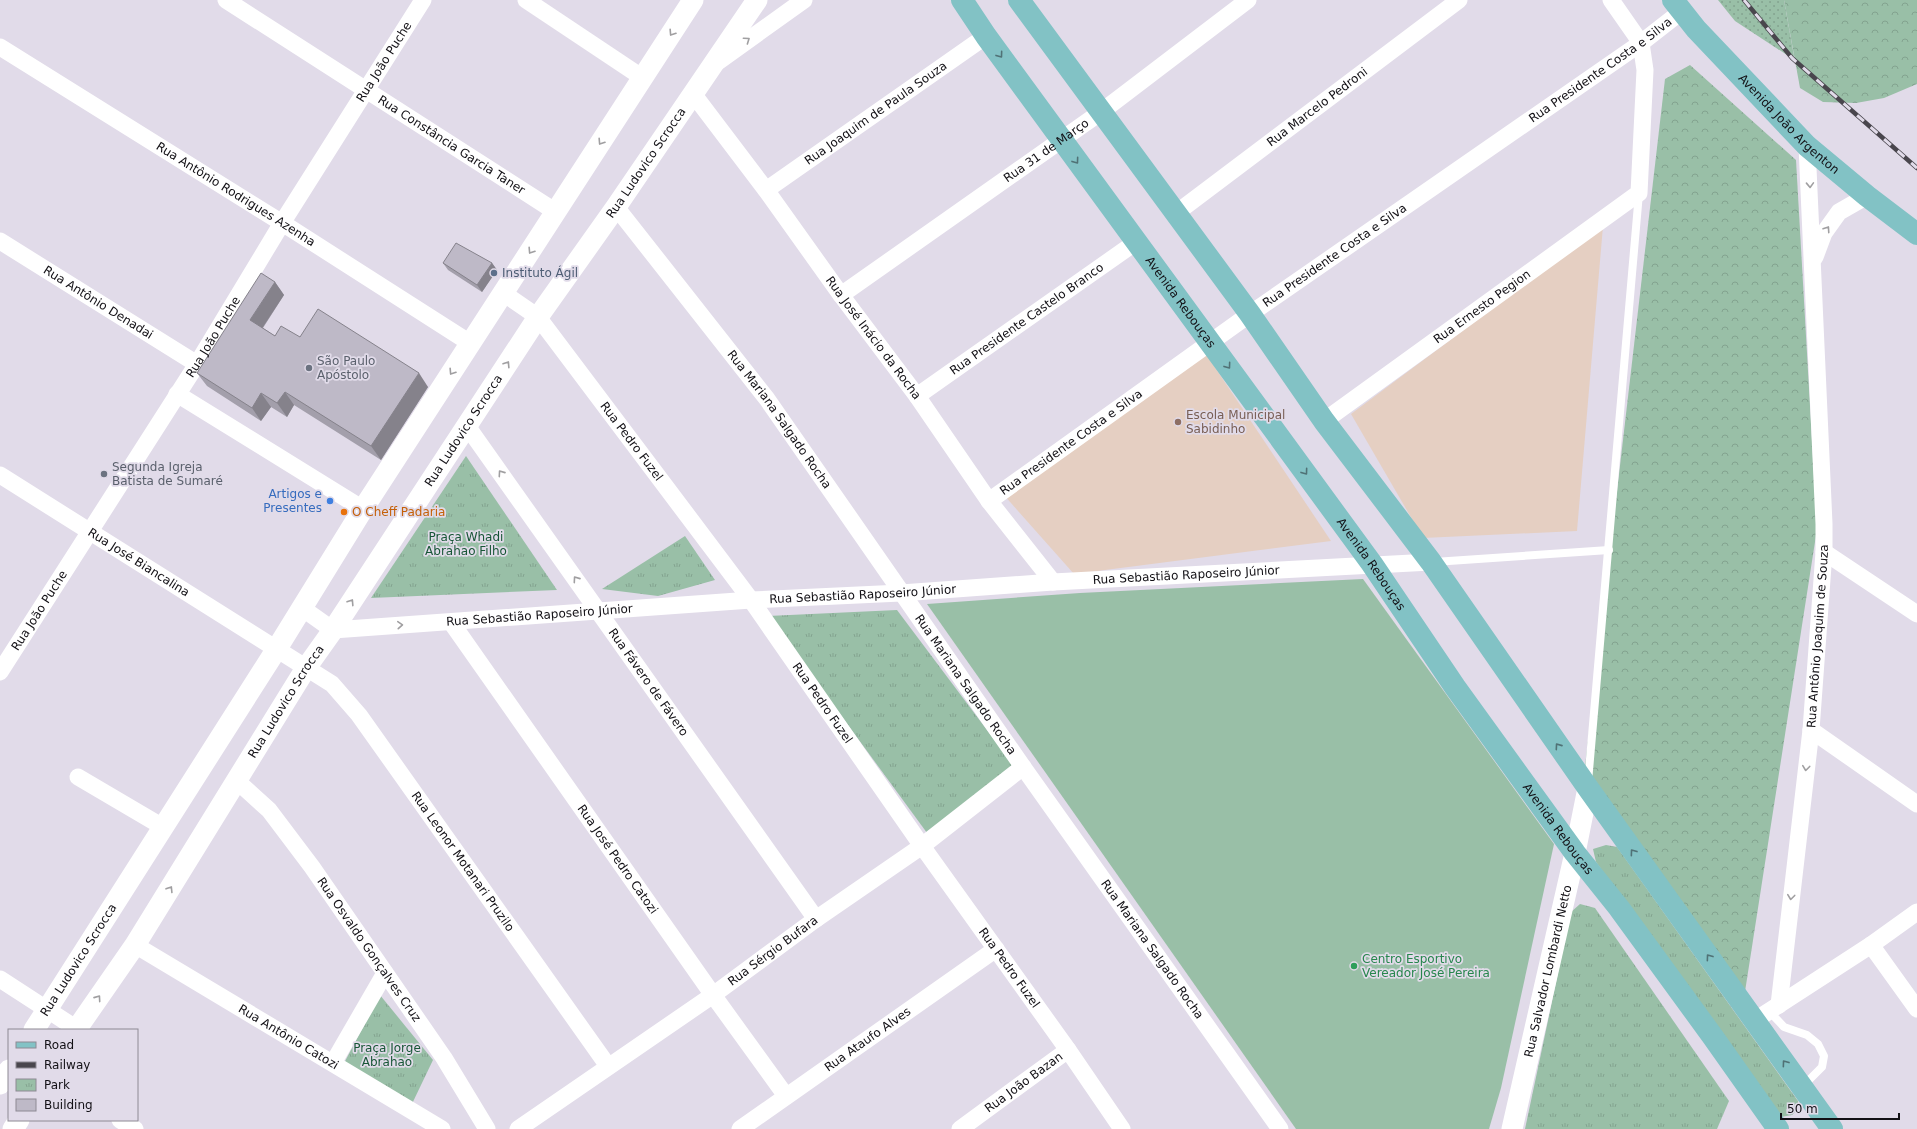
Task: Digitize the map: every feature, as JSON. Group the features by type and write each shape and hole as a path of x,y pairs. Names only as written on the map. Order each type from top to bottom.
{"main road":[{"name":"Avenida Rebouças","path":"962,0 986,36 1372,564 1456,687 1576,853 1619,908 1778,1129"},
{"path":"1026,3 1101,112 1250,314 1324,421 1431,562 1588,788 1767,1012 1802,1087 1823,1126"},
{"name":"Avenida João Argenton","path":"1678,6 1807,146 1867,196 1917,234"}],"street":[{"name":"Rua Constância Garcia Taner","path":"226,0 556,212"},
{"name":"Rua João Puche","path":"0,672 197,364 282,223 423,0"},
{"path":"526,0 643,78"},
{"name":"Rua Ludovico Scrocca","path":"35,1029 276,650 363,509 693,0"},
{"name":"Rua Ludovico Scrocca","path":"77,1029 135,945 306,668 333,630 538,318 694,95 757,0"},
{"path":"716,63 804,0"},
{"name":"Rua 31 de Março","path":"840,295 1101,112 1248,0"},
{"name":"Rua Marcelo Pedroni","path":"1175,214 1459,0"},
{"path":"1611,0 1641,43 1645,70 1640,193"},
{"name":"Rua Presidente Costa e Silva","path":"989,501 1250,314 1641,43 1678,6"},
{"name":"Rua Joaquim de Paula Souza","path":"766,190 986,36"},
{"name":"Rua Antônio Rodrigues Azenha","path":"0,47 282,223 470,343"},
{"name":"Rua José Inácio da Rocha","path":"694,95 766,190 840,295 917,396 989,501 1053,582"},
{"name":"Rua Antônio Joaquim de Souza","path":"1767,1012 1811,730 1824,552 1807,146"},
{"name":"Rua Ernesto Pegion","path":"1324,421 1640,193"},
{"name":"Rua Antônio Joaquim de Souza","path":"1812,265 1824,232 1839,212 1867,196"},
{"name":"Rua Mariana Salgado Rocha","path":"616,207 767,399 1023,768 1280,1129"},
{"name":"Rua Antônio Denadai","path":"0,241 197,364"},
{"name":"Rua Presidente Castelo Branco","path":"917,396 1136,242"},
{"name":"Rua Pedro Fuzel","path":"503,293 538,318 751,600 922,846 1068,1050 1122,1129"},
{"path":"177,394 363,509"},
{"name":"Rua Fávero de Fávero","path":"467,426 816,919"},
{"name":"Rua José Biancalina","path":"0,475 306,668"},
{"path":"1824,552 1917,614"},
{"name":"Rua Sebastião Raposeiro Júnior","path":"333,630 751,600 901,593 1053,582 1431,562"},
{"path":"302,608 333,630"},
{"name":"Rua José Pedro Catozi","path":"451,622 713,995 786,1096"},
{"name":"Rua Leonor Motanari Pruzilo","path":"306,668 332,684 354,709 608,1066"},
{"path":"1811,730 1917,804"},
{"name":"Rua Sérgio Bufara","path":"518,1129 713,995 816,919 922,846 1023,768"},
{"path":"78,777 163,827"},
{"name":"Rua Osvaldo Gonçalves Cruz","path":"237,781 269,810 312,867 444,1058 487,1129"},
{"name":"Rua Salvador Lombardi Netto","path":"1512,1129 1576,853 1588,788"},
{"path":"1767,1012 1871,945 1917,912"},
{"name":"Rua Antônio Catozi","path":"135,945 442,1129"},
{"path":"1871,945 1917,1009"},
{"name":"Rua Ataufo Alves","path":"740,1129 996,949"},
{"path":"333,1063 385,973"},
{"path":"0,979 77,1029"},
{"name":"Rua João Bazan","path":"960,1129 1068,1050"},
{"path":"0,1084 8,1072"},
{"path":"122,1121 135,1129"}],"lane":[{"path":"1588,788 1640,193"},
{"path":"1431,562 1609,550"},
{"path":"1767,1012 1784,1027 1807,1035 1818,1044 1824,1056 1822,1067 1802,1087"}],"shaded area":[{"path":"1603,226 1577,531 1423,538 1351,414"},
{"name":"Escola Municipal Sabidinho","path":"1204,351 1331,541 1074,574 1003,494"}],"green space":[{"path":"1718,0 1784,0 1794,56 1787,55 1735,21"},
{"path":"1784,0 1917,0 1917,84 1884,98 1856,103 1823,102 1800,88"},
{"path":"1690,65 1796,160 1817,529 1744,998 1584,775 1665,79"},
{"name":"Praça Whadi Abrahao Filho","path":"466,456 557,590 371,598"},
{"path":"685,536 715,580 658,596 602,589"},
{"name":"Centro Esportivo Vereador José Pereira","path":"1363,579 1554,844 1501,1088 1489,1129 1296,1129 927,604 1080,593"},
{"path":"897,610 1014,766 930,837 768,616"},
{"path":"1606,845 1617,847 1798,1101 1798,1109 1792,1115 1781,1117 1596,862 1593,849"},
{"path":"1580,904 1595,908 1729,1101 1717,1129 1525,1129 1571,912"},
{"name":"Praça Jorge Abrahao","path":"380,995 433,1060 410,1108 342,1067"}],"building":[{"path":"456,243 492,263 477,285 443,263"},
{"name":"São Paulo Apóstolo","path":"261,273 275,282 250,320 275,336 281,326 300,337 318,309 419,373 371,446 285,392 277,403 261,393 252,408 197,373"}],"railway":[{"path":"1744,0 1792,58 1917,168"}],"place":[{"name":"Instituto Ágil","path":"494,273"},
{"name":"São Paulo Apóstolo","path":"309,368"},
{"name":"Escola Municipal Sabidinho","path":"1178,422"},
{"name":"Segunda Igreja Batista de Sumaré","path":"104,474"},
{"name":"Artigos e Presentes","path":"330,501"},
{"name":"O Cheff Padaria","path":"344,512"},
{"name":"Centro Esportivo Vereador José Pereira","path":"1354,966"}]}
